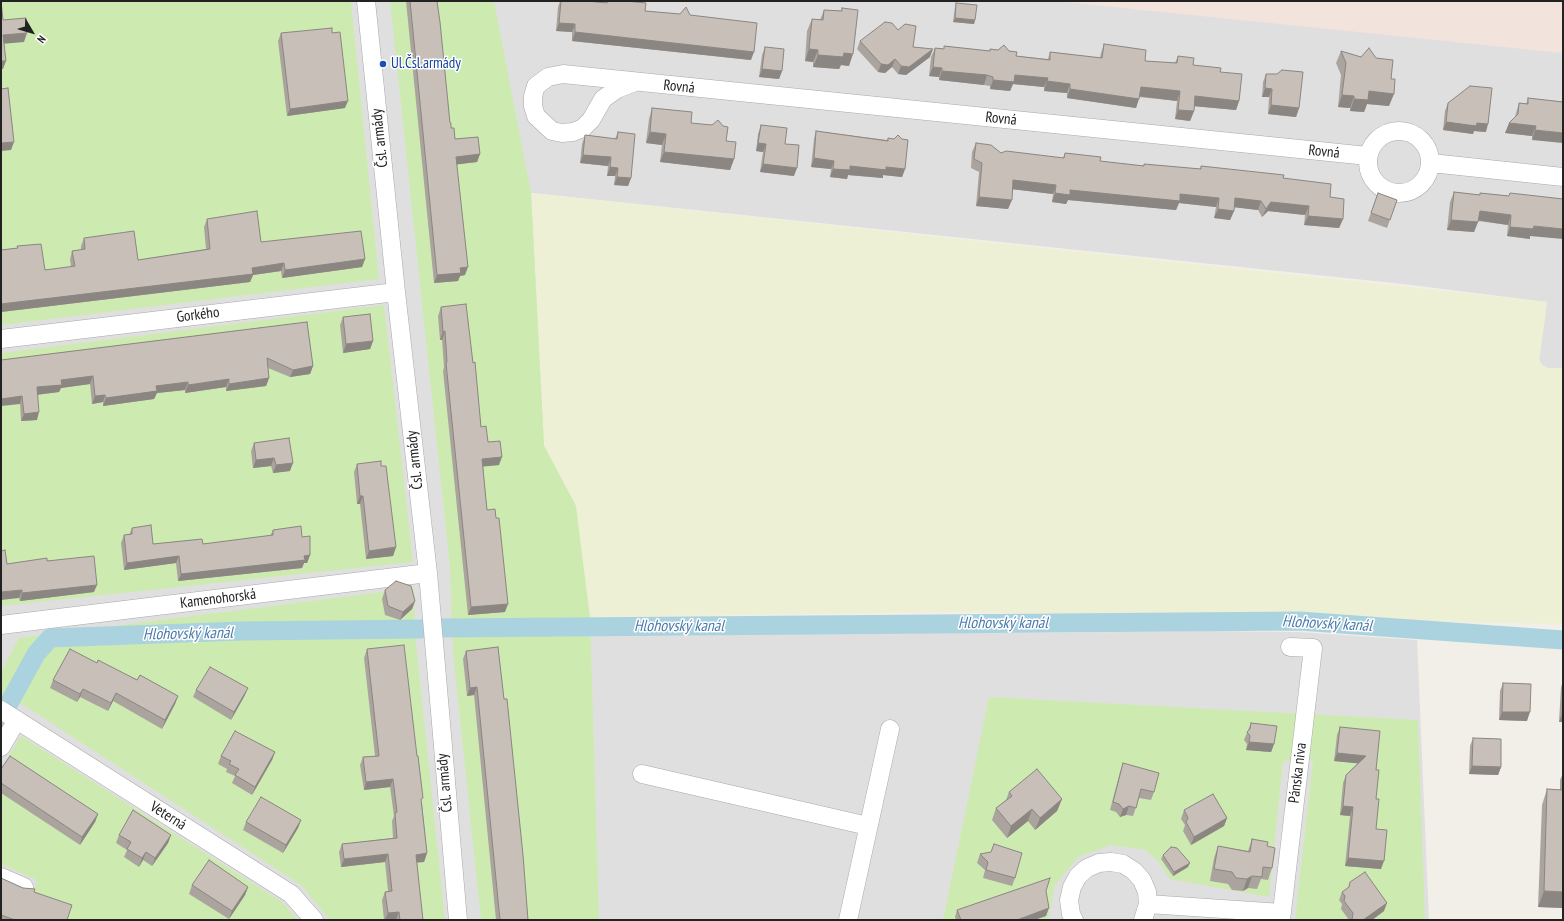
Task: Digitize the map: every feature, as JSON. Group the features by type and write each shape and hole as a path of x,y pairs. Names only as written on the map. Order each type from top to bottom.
{"street":[{"name":"Čsl. armády","path":"366,1 396,292 428,573 458,920"},
{"name":"Rovná","path":"635,82 617,89 603,99 591,120 583,128 573,132 562,133 552,131 536,116 533,106 533,96 536,86 548,77 570,75 1368,156"},
{"path":"1397,130 1408,131 1417,136 1427,148 1431,163 1429,173 1416,189 1396,193 1386,190 1374,180 1368,167 1368,156 1371,146 1378,138 1387,132 1397,130"},
{"path":"1431,163 1563,177"},
{"name":"Gorkého","path":"1,339 396,292"},
{"name":"Kamenohorská","path":"4,630 428,573"},
{"name":"Pánska niva","path":"1281,917 1313,648 1290,647"},
{"path":"1,710 17,720 1,747"},
{"name":"Veterná","path":"17,720 291,894 314,920"},
{"path":"848,920 890,729"},
{"path":"642,774 868,826"},
{"path":"1074,920 1071,914 1069,900 1072,887 1078,876 1087,868 1099,863 1111,862 1124,864 1134,871 1142,880 1147,892 1146,912 1281,917"},
{"path":"1,877 24,887"}],"shaded area":[{"path":"1,1 1563,1 1563,368 1548,368 1543,366 1539,360 1547,302 1403,284 532,193 576,506 590,633 1045,633 1208,631 1299,632 1417,640 1429,920 1,920"},
{"path":"1055,1 1563,1 1563,53"}],"green space":[{"path":"1,1 351,1 379,279 1,325"},
{"path":"390,1 494,1 531,193 544,446 576,506 590,617 599,920 481,920 453,653 450,568"},
{"path":"531,193 1547,302 1539,360 1543,366 1548,368 1563,368 1563,624 960,612 590,617 576,506 544,446"},
{"path":"384,305 413,562 1,606 1,353"},
{"path":"414,588 415,634 445,920 330,920 301,885 25,706 1,695 1,672 19,638"},
{"path":"989,697 1418,720 1425,920 1295,920 1313,760 1283,761 1269,897 1170,879 1158,861 1145,850 1111,845 1078,857 1055,885 1048,920 943,920"},
{"path":"21,736 282,902 298,920 25,920 37,880 1,864 1,769"}],"building":[{"path":"1,1 3,20 26,18 27,33 3,35 6,61 1,61"},
{"path":"410,1 437,1 451,128 454,128 455,139 478,137 480,154 456,157 468,267 460,268 461,273 437,275"},
{"path":"561,1 607,3 608,1 626,1 646,3 645,11 680,14 686,7 690,15 757,23 754,52 575,32 575,24 559,23"},
{"path":"956,3 977,5 975,20 955,18"},
{"path":"842,8 858,10 853,54 844,53 843,57 818,55 818,50 809,49 812,19 823,20 824,10 842,11"},
{"path":"885,22 892,23 898,30 905,24 916,26 913,47 933,49 909,67 901,66 895,59 888,65 881,64 860,41"},
{"path":"332,28 332,33 340,32 348,101 290,109 281,33"},
{"path":"1104,44 1146,50 1145,61 1177,63 1178,56 1194,58 1193,65 1221,68 1220,72 1242,74 1239,101 1195,96 1194,111 1178,110 1180,91 1141,87 1139,99 1070,89 1070,84 1047,81 1048,78 1015,75 1014,82 993,80 993,77 987,75 942,71 942,68 933,67 935,48 944,49 944,46 990,51 990,49 998,50 1004,45 1009,51 1017,52 1016,56 1050,60 1050,52 1102,58"},
{"path":"765,47 784,49 782,71 762,69"},
{"path":"1369,48 1376,58 1393,60 1391,79 1395,79 1394,94 1369,91 1368,100 1354,99 1354,96 1342,95 1346,63 1341,51 1361,57"},
{"path":"1282,70 1303,72 1299,108 1271,105 1272,89 1265,88 1266,74 1277,74"},
{"path":"1470,86 1492,88 1488,124 1477,123 1476,126 1446,122 1448,103"},
{"path":"8,88 14,142 1,143 1,89"},
{"path":"1528,98 1563,102 1563,133 1535,130 1536,126 1509,123 1518,114 1519,103 1528,104"},
{"path":"652,108 692,112 691,123 712,125 718,120 723,126 728,127 726,141 736,142 734,159 664,152 666,134 650,132"},
{"path":"761,125 787,128 785,144 799,145 797,168 763,164 766,144 758,143"},
{"path":"816,131 888,141 888,138 894,139 898,135 902,139 908,140 905,169 886,167 886,170 850,166 850,170 833,169 834,161 814,158"},
{"path":"618,132 635,134 631,178 617,177 618,168 610,167 611,157 583,155 585,135 617,139"},
{"path":"976,143 991,145 1001,153 1006,151 1064,158 1065,153 1101,157 1100,161 1144,166 1144,164 1201,169 1201,166 1284,175 1283,178 1331,184 1330,197 1344,199 1343,219 1308,216 1309,206 1271,202 1266,209 1261,201 1235,198 1234,211 1218,209 1219,198 1180,194 1180,201 1070,190 1070,195 1055,193 1056,185 1013,180 1012,200 979,197 982,163 974,159"},
{"path":"1454,192 1509,196 1510,193 1563,199 1563,229 1534,226 1533,229 1510,227 1511,215 1480,211 1478,222 1451,220"},
{"path":"1378,193 1397,200 1390,220 1371,213"},
{"path":"257,211 261,242 361,231 365,259 285,270 284,263 252,268 253,274 1,304 1,250 18,248 17,246 41,244 45,270 75,266 72,251 85,249 84,238 134,231 138,260 210,249 207,219"},
{"path":"466,304 473,363 475,362 481,427 486,426 488,442 500,441 502,457 482,459 487,510 495,509 496,518 499,518 508,604 471,607 446,363 445,331 443,332 441,307"},
{"path":"370,314 373,341 346,344 343,317"},
{"path":"307,322 313,366 293,370 267,358 269,378 229,384 229,379 188,385 188,382 156,386 157,391 106,398 105,395 95,396 93,376 61,380 62,385 37,387 39,412 24,414 22,396 1,399 1,360"},
{"path":"289,438 293,463 276,465 274,458 256,460 254,443"},
{"path":"381,461 381,466 386,466 396,547 369,551 363,496 360,496 357,464"},
{"path":"151,525 153,544 202,539 203,544 273,535 273,530 301,526 302,537 310,536 310,555 304,556 305,560 181,574 179,556 127,563 124,535 132,534 132,528"},
{"path":"5,550 7,564 47,558 47,561 94,556 97,585 22,593 22,590 1,592 1,551"},
{"path":"396,581 411,586 415,601 403,612 388,606 385,590"},
{"path":"404,645 423,798 421,799 427,853 416,855 423,920 400,920 399,912 388,913 385,892 392,891 388,854 344,859 342,844 397,838 395,813 397,812 393,779 366,782 363,757 379,756 367,649"},
{"path":"498,647 504,699 507,699 528,920 500,920 477,687 470,688 466,651"},
{"path":"70,649 97,663 98,660 137,680 140,675 178,696 165,720 116,693 111,703 83,689 80,694 53,680"},
{"path":"210,667 248,688 234,712 196,690"},
{"path":"1503,683 1531,684 1530,712 1502,712"},
{"path":"1251,723 1277,726 1274,744 1249,742 1250,736 1247,732 1250,729"},
{"path":"1340,727 1380,731 1376,770 1379,770 1376,799 1379,799 1376,829 1387,830 1384,861 1348,858 1353,807 1343,806 1346,775 1366,756 1337,753"},
{"path":"235,731 275,752 255,787 235,775 239,769 229,764 231,761 221,756"},
{"path":"1473,738 1501,739 1501,767 1472,766"},
{"path":"10,756 98,814 82,837 1,783 1,769"},
{"path":"1123,763 1159,773 1154,792 1141,789 1136,808 1129,806 1123,809 1119,804 1113,802"},
{"path":"1037,769 1062,799 1040,818 1032,809 1011,826 996,808 1012,796 1009,792"},
{"path":"1547,789 1563,790 1563,892 1544,891"},
{"path":"1213,794 1227,818 1194,837 1186,822 1188,818 1184,810"},
{"path":"261,797 301,820 286,845 246,822"},
{"path":"133,810 171,835 155,858 146,852 142,858 127,849 131,842 119,835"},
{"path":"1252,839 1268,842 1267,846 1275,848 1272,868 1263,867 1262,877 1252,876 1247,879 1236,878 1232,872 1214,869 1218,846 1250,852"},
{"path":"994,844 1022,853 1015,878 986,870 988,862 980,854 991,852"},
{"path":"1171,847 1177,848 1190,863 1174,872 1163,855"},
{"path":"209,860 248,887 232,911 192,885"},
{"path":"1365,872 1387,903 1363,920 1352,920 1353,913 1344,901 1345,896 1342,892 1349,887 1350,882"},
{"path":"1,878 23,888 35,889 34,892 72,905 67,920 15,920 1,915"},
{"path":"1050,878 1046,891 1049,908 1017,920 961,920 957,910"}],"waterway":[{"name":"Hlohovský kanál","path":"442,628 1300,621 1563,640"},
{"name":"Hlohovský kanál","path":"1,718 36,654 50,638 241,631 421,629"}],"place":[{"name":"Ul.Čsl.armády","path":"383,64"}]}
